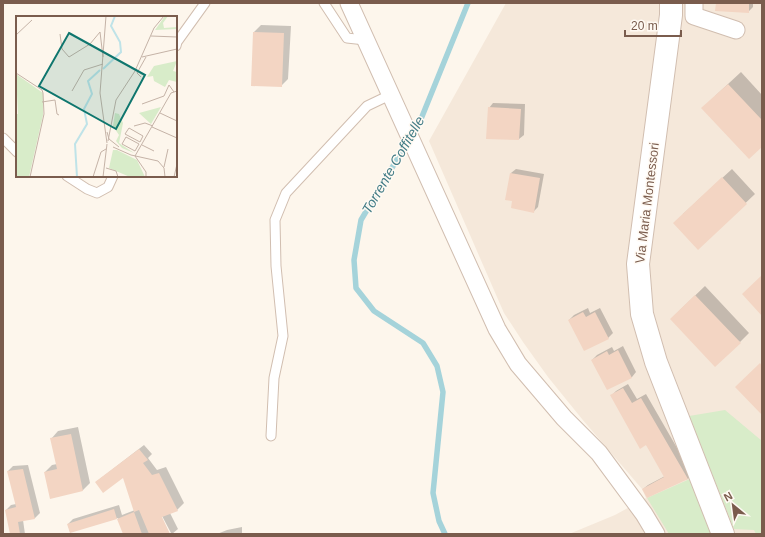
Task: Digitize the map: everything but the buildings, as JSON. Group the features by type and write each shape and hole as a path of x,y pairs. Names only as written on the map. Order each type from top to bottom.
{"street":[{"path":"349,3 496,329 518,364 564,418 599,454 644,514 656,534"},
{"name":"Via Maria Montessori","path":"671,3 671,15 638,264 642,314 656,362 723,534"},
{"path":"694,3 694,16 736,30"}],"lane":[{"path":"177,44 205,3"},
{"path":"324,3 347,38 365,40"},
{"path":"271,436 274,378 283,336 276,266 275,220 286,193 367,106 390,95"},
{"path":"3,138 16,151"},
{"path":"69,177 87,189 97,193 108,187 113,177"}],"shaded area":[{"path":"506,3 762,3 762,534 569,534 615,515 646,498 642,489 548,377 504,313 429,141"}],"green space":[{"path":"725,410 762,441 762,534 756,534 754,530 734,529 689,416"},
{"path":"692,478 713,534 669,534 647,498"}],"waterway":[{"name":"Torrente Coffitelle","path":"445,534 439,521 433,493 443,392 437,366 423,343 374,311 356,288 354,260 361,220 421,119 468,3"}]}
